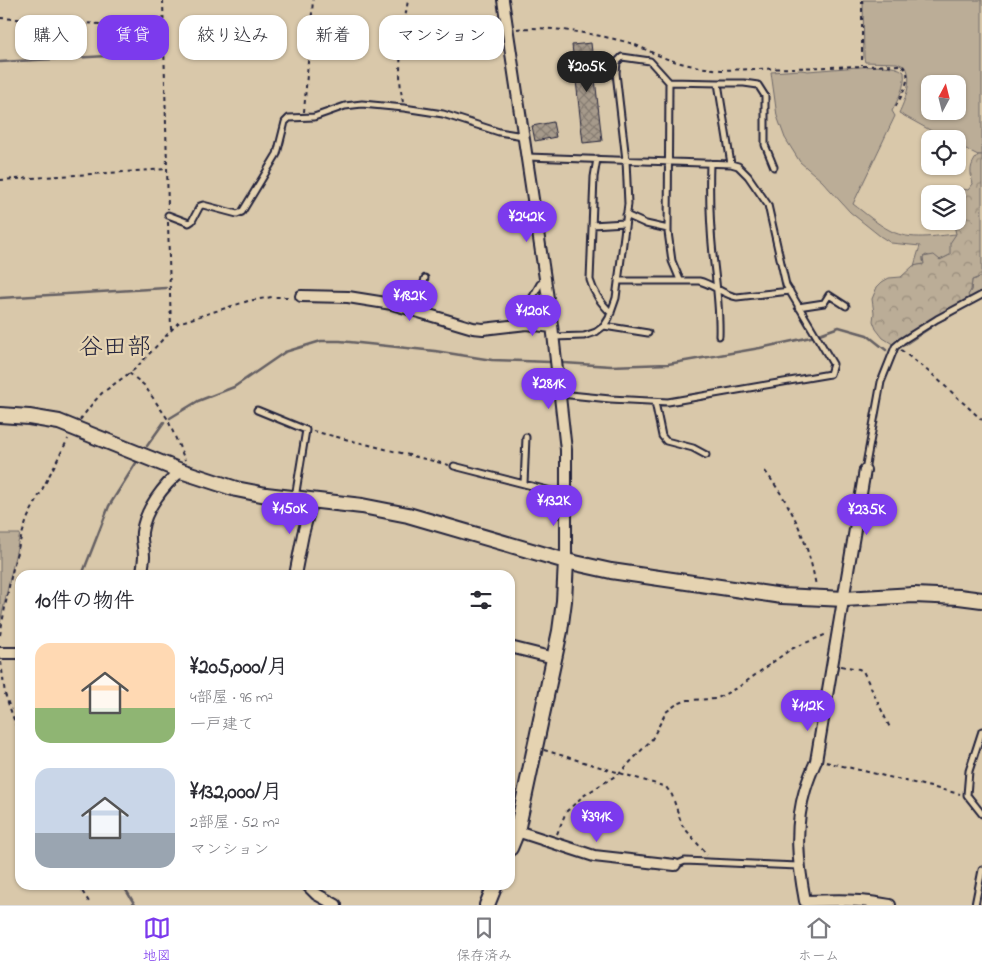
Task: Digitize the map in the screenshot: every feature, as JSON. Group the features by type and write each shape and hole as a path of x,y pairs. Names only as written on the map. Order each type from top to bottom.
{"street":[{"path":"502,0 552,332 566,450 567,495 564,601 554,658 515,836"},
{"path":"301,296 348,297 392,304 473,328 483,329 516,324 552,332"},
{"path":"0,416 39,418 59,422 182,471 236,489 266,495 362,506 408,515 566,561 611,571 782,596 845,599 914,595 982,600"},
{"path":"865,470 845,599 816,761 805,790 802,806 798,843 798,866 805,901 868,901 890,905"},
{"path":"142,570 144,554 141,541 144,524 157,498 182,471"},
{"path":"295,570 312,500"},
{"path":"515,648 554,658"},
{"path":"1,655 15,654"},
{"path":"517,831 607,858 675,865"},
{"path":"312,890 336,905"},
{"path":"487,905 493,890"}],"lane":[{"path":"552,332 584,336 596,332 604,326 616,298 628,195 616,73 617,62 622,57 650,61 669,82 669,251 680,280"},
{"path":"669,82 744,83 758,85 765,96 765,145 774,168"},
{"path":"718,83 731,164"},
{"path":"168,215 189,223 200,206 203,205 237,214 242,212 277,154 286,120 289,118 320,115 351,104 404,108 443,114 499,132 523,136"},
{"path":"527,157 670,161 738,166 761,192 768,205 786,285 833,364 830,374 668,402 560,394"},
{"path":"597,159 594,177 590,280 596,296 611,313"},
{"path":"710,163 713,253 720,310 719,336"},
{"path":"626,215 646,224 668,229"},
{"path":"592,225 625,223"},
{"path":"417,311 425,278"},
{"path":"618,281 699,280 730,296 737,297 790,292"},
{"path":"516,324 540,284 545,281"},
{"path":"798,307 824,302 829,295 846,306"},
{"path":"865,470 881,382 895,347 902,340 937,319 982,295"},
{"path":"604,326 648,333"},
{"path":"655,402 662,436 666,441 693,448 706,455"},
{"path":"258,410 306,430 295,498"},
{"path":"524,484 526,437"},
{"path":"454,466 567,495"},
{"path":"982,731 969,771 968,795 982,814"},
{"path":"675,865 685,862 712,862 798,866"},
{"path":"975,905 982,870"}],"path":[{"path":"163,0 164,15"},
{"path":"304,117 313,0"},
{"path":"404,108 401,94 401,66 403,32 408,0"},
{"path":"862,0 862,65"},
{"path":"0,18 97,24"},
{"path":"507,30 536,28 611,38 632,44 663,58 703,68 721,70 773,70 892,64 904,67 907,72 907,81 895,108"},
{"path":"165,60 171,329"},
{"path":"0,180 168,169"},
{"path":"0,635 18,548 28,517 74,427 97,398 135,369 178,323 248,301 301,296"},
{"path":"895,347 910,356 933,375 982,420"},
{"path":"129,374 144,384 167,418 185,457 185,465 182,471"},
{"path":"306,430 454,466"},
{"path":"765,471 797,521 808,550 818,598"},
{"path":"554,843 566,812 583,796 620,773 652,739 666,712 676,704 688,700 716,699 740,686 791,649 828,634 830,630"},
{"path":"1,655 5,694 15,722"},
{"path":"833,664 863,671 891,730"},
{"path":"535,747 666,787 672,795 682,825 712,862"},
{"path":"816,761 838,764 902,781 968,795"},
{"path":"81,890 91,905"}],"green space":[{"path":"863,0 982,0 982,155 966,149 966,130 930,130 899,113 906,96 909,78 906,67 897,63 865,62"},
{"path":"894,67 904,72 904,82 892,111 895,116 853,204 881,225 898,234 923,237 956,234 950,255 940,260 926,255 923,257 925,264 914,266 920,246 891,243 850,212 822,181 800,162 785,138 777,116 771,72"},
{"path":"978,155 982,155 982,276 972,280 971,290 968,295 970,299 960,310 937,322 931,328 899,348 883,338 876,329 873,321 872,299 877,287 882,282 889,278 901,277 913,266 924,264 923,257 934,255 940,260 950,255 950,243 956,234 955,230 966,230 966,190 968,190 973,184 971,169"},
{"path":"981,276 982,292 970,299 968,295 971,290 972,280"},
{"path":"0,534 20,534 0,623"}],"building":[{"path":"591,43 602,141 583,143 572,45"},
{"path":"553,122 556,137 535,141 532,126"}],"waterway":[{"path":"0,62 97,57"},
{"path":"0,298 166,288"},
{"path":"564,363 611,366 668,364 811,337 839,327 867,335 886,350"},
{"path":"170,418 198,401 234,387 285,352 321,341 340,341 435,351 492,360 550,362"},
{"path":"147,446 164,422"},
{"path":"84,570 109,506 136,463"},
{"path":"126,890 135,905"}],"district":[{"name":"谷田部","path":"115,348"}]}
